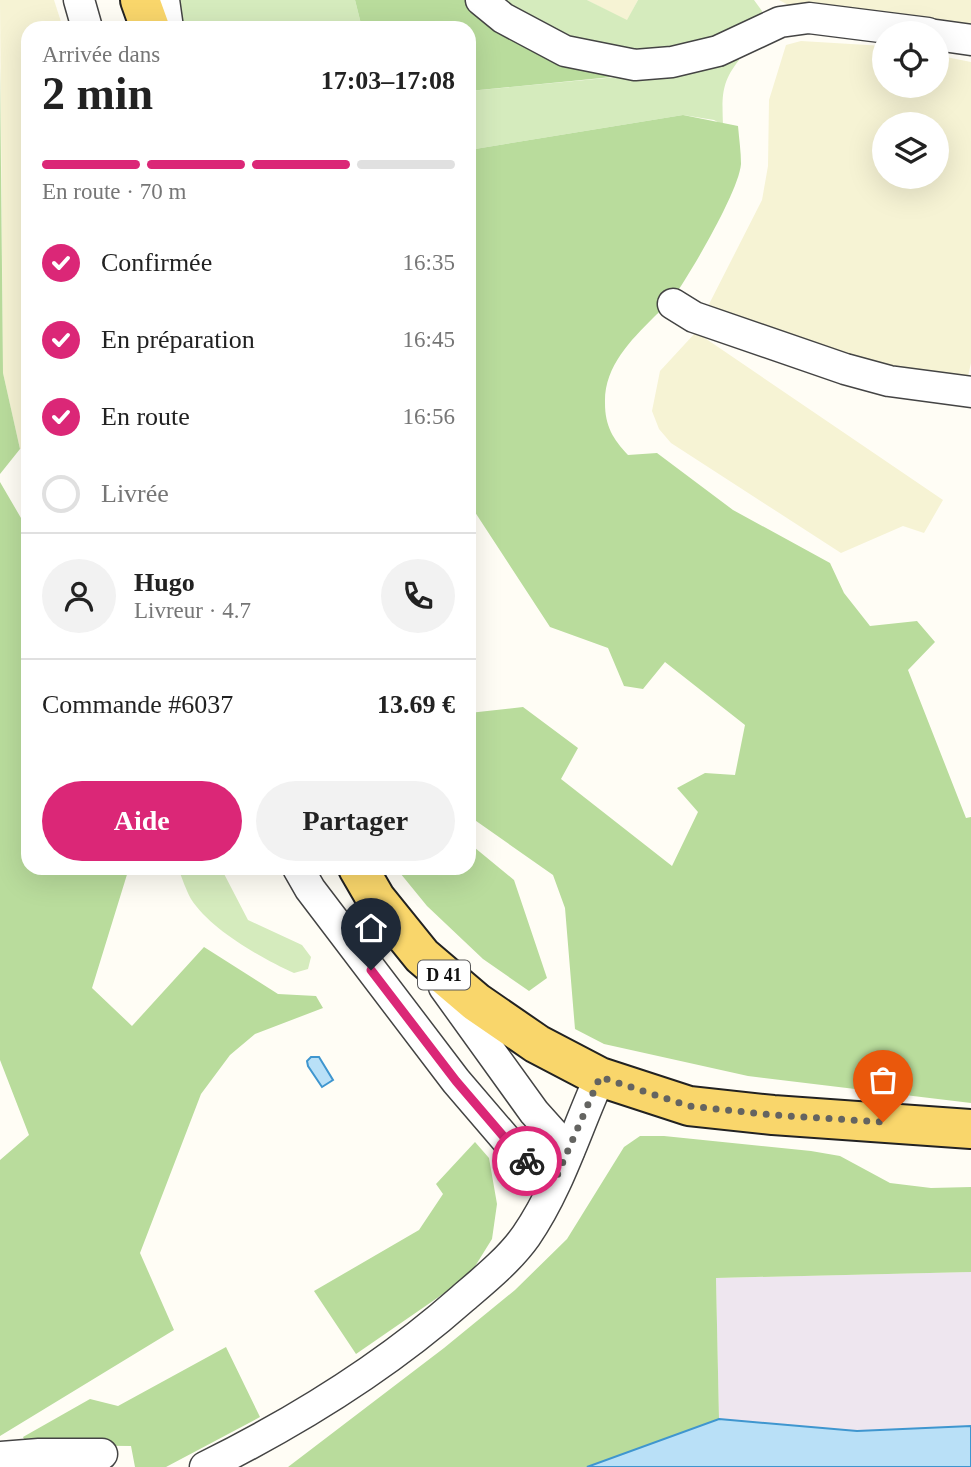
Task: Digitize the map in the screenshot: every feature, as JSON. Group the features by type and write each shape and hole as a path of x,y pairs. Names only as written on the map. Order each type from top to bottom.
{"main road":[{"path":"140,0 148,21"},
{"name":"D 41","path":"362,875 376,899 422,956 476,1002 537,1044 600,1077 689,1106 773,1115 971,1129"}],"street":[{"path":"79,0 85,21"},
{"path":"164,0 167,21"},
{"path":"481,0 503,18 565,51 635,65 672,62 719,51 780,22 809,18 872,26"},
{"path":"949,37 971,40"},
{"path":"673,304 694,317 845,369 889,381 971,392"},
{"path":"302,875 456,1081 522,1158 556,1178"},
{"path":"422,956 534,1112 569,1151"},
{"path":"205,1467 290,1424 343,1391 446,1313 511,1254 526,1235 556,1178 600,1077"},
{"path":"0,1457 102,1454"}],"shaded area":[{"path":"0,0 54,0 61,21 21,21 21,449 3,373"},
{"path":"587,0 638,0 627,21"},
{"path":"779,0 971,0 971,33 949,30 949,21 884,21 796,9"},
{"path":"801,41 872,45 872,98 949,98 949,58 971,62 971,363 967,381 933,380 703,316 762,200 768,166 769,100 786,45"},
{"path":"696,332 943,500 924,533 903,526 841,553 671,443 659,429 652,411 660,371"},
{"path":"971,1272 971,1426 857,1431 719,1419 716,1278"}],"green space":[{"path":"177,0 355,0 360,21 179,21"},
{"path":"355,0 468,0 622,76 476,90 476,21 360,21"},
{"path":"498,0 587,0 627,20 638,0 754,0 762,11 759,22 653,56 575,44"},
{"path":"738,52 739,60 724,90 723,125 714,120 683,115 476,149 476,90 660,73"},
{"path":"0,66 3,373 20,449 0,474"},
{"path":"683,115 738,126 741,164 732,193 681,286 669,303 628,345 614,366 606,390 605,411 608,425 614,438 628,455 657,453 733,510 830,563 844,593 870,626 917,621 935,642 908,670 966,818 971,817 971,1103 748,1076 604,1044 575,1029 565,908 553,875 476,821 476,712 523,707 578,748 561,779 672,866 698,812 677,788 705,773 735,775 745,725 665,662 643,689 624,686 608,648 550,627 476,514 476,149"},
{"path":"0,482 21,518 21,875 127,875 92,988 132,1026 204,947 278,994 316,996 323,1008 255,1034 230,1055 201,1094 140,1253 174,1330 0,1436 0,1160 29,1135 0,1060"},
{"path":"476,849 514,880 547,978 529,991 483,959 427,906 402,875 476,875"},
{"path":"181,875 225,875 248,920 302,945 311,957 308,969 294,973 252,951 211,921 191,899"},
{"path":"640,1136 811,1151 840,1156 890,1183 931,1188 971,1187 971,1272 716,1278 719,1419 587,1467 288,1467 515,1290 567,1239 624,1147"},
{"path":"475,1142 489,1158 497,1204 492,1239 469,1276 356,1354 314,1291 419,1230 443,1194 436,1184"},
{"path":"226,1347 260,1417 166,1467 135,1467 131,1446 27,1445 23,1437 90,1399 118,1406"}],"water":[{"path":"311,1057 319,1057 333,1080 322,1087 308,1066 307,1061"},
{"path":"719,1419 857,1431 971,1426 971,1467 587,1467"}],"way so far":[{"path":"527,1161 556,1178 600,1077 689,1106 883,1122"}],"route":[{"path":"371,970 456,1081 527,1161"}]}
